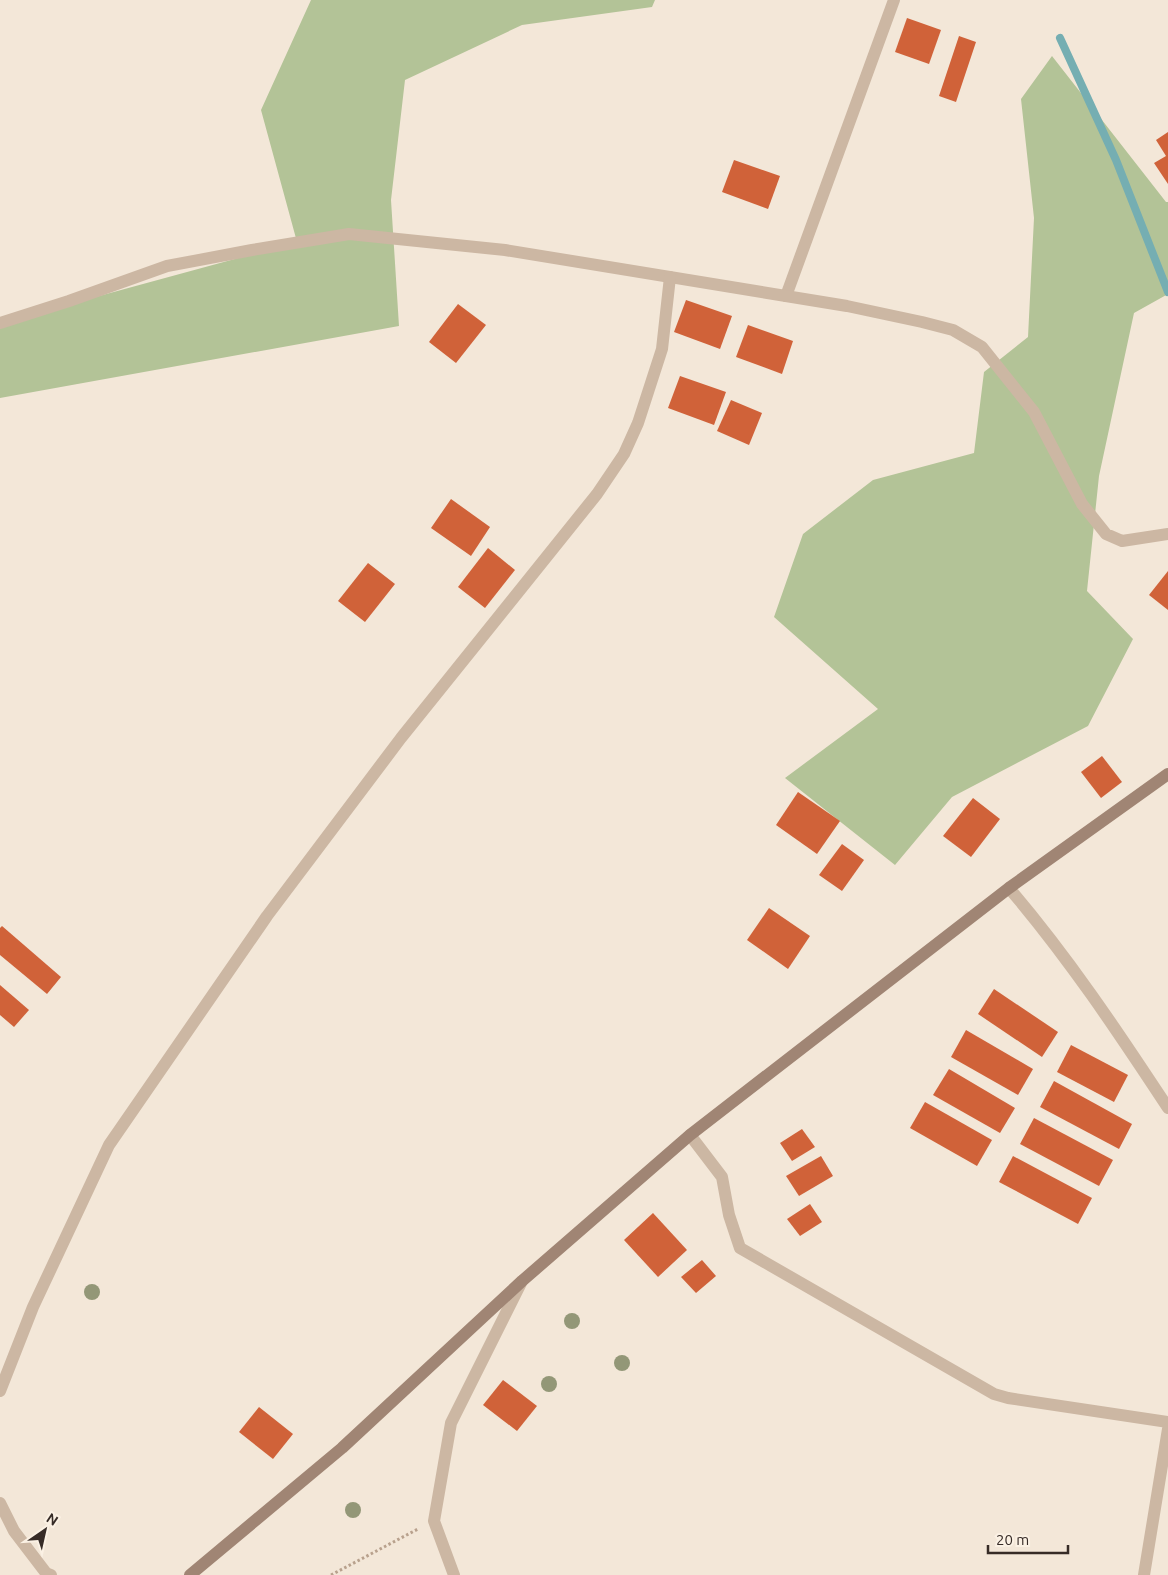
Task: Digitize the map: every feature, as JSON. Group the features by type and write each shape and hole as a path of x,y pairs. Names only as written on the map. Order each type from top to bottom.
{"street":[{"path":"786,296 894,0"},
{"path":"0,323 167,266 349,234 505,250 847,306 953,330 982,347 1034,412 1082,504 1106,534 1122,541 1168,534"},
{"path":"0,1390 33,1306 109,1144 272,908 401,738 597,494 624,454 638,422 662,349 670,277"},
{"path":"190,1575 342,1448 522,1281 690,1135 1008,888 1168,774"},
{"path":"1008,888 1040,924 1116,1028 1168,1108"},
{"path":"690,1135 722,1177 728,1215 740,1248 994,1394 1008,1398 1168,1422"},
{"path":"454,1575 434,1521 451,1423 522,1281"},
{"path":"1144,1575 1168,1429"},
{"path":"0,1503 14,1531 46,1573 51,1575"}],"path":[{"path":"331,1575 434,1521"}],"green space":[{"path":"311,0 655,0 652,7 522,25 405,80 391,200 399,326 0,398 0,323 297,242 261,110"},
{"path":"1052,56 1166,202 1168,202 1168,294 1134,313 1099,476 1087,591 1133,639 1088,726 952,797 895,865 785,778 878,709 774,617 803,534 873,480 974,453 984,372 1028,337 1034,218 1021,99"}],"building":[{"path":"907,18 941,30 929,64 895,52"},
{"path":"959,36 976,42 956,102 939,96"},
{"path":"1168,132 1168,184 1154,163 1166,156 1156,140"},
{"path":"734,160 780,176 768,209 722,192"},
{"path":"686,300 732,316 720,349 674,332"},
{"path":"458,304 486,325 456,363 429,342"},
{"path":"748,325 793,341 782,374 736,357"},
{"path":"680,376 726,392 714,425 668,408"},
{"path":"731,400 762,413 749,445 717,431"},
{"path":"451,499 490,527 471,556 431,528"},
{"path":"488,548 515,570 485,608 458,587"},
{"path":"368,563 395,584 365,622 338,601"},
{"path":"1168,571 1168,610 1149,595"},
{"path":"1102,756 1122,782 1101,798 1081,772"},
{"path":"798,792 840,821 817,854 776,825"},
{"path":"973,798 1000,819 971,857 943,836"},
{"path":"842,844 864,860 842,891 819,875"},
{"path":"769,908 810,936 788,969 747,940"},
{"path":"2,926 61,977 47,994 0,955 0,928"},
{"path":"0,985 29,1010 14,1027 0,1015"},
{"path":"994,989 1058,1032 1042,1057 978,1014"},
{"path":"966,1030 1033,1069 1018,1095 951,1057"},
{"path":"1071,1045 1128,1075 1114,1102 1057,1072"},
{"path":"949,1069 1015,1108 1000,1133 933,1095"},
{"path":"1054,1081 1132,1124 1119,1149 1040,1107"},
{"path":"925,1102 992,1140 977,1166 910,1128"},
{"path":"1034,1118 1113,1160 1099,1186 1020,1144"},
{"path":"802,1129 815,1147 792,1161 780,1143"},
{"path":"821,1156 833,1176 799,1196 786,1176"},
{"path":"1013,1156 1092,1198 1078,1224 999,1182"},
{"path":"810,1204 822,1222 800,1236 787,1219"},
{"path":"653,1213 687,1250 658,1277 624,1240"},
{"path":"702,1260 716,1276 696,1293 681,1277"},
{"path":"503,1380 537,1406 517,1431 483,1405"},
{"path":"259,1407 293,1434 273,1459 239,1432"}],"waterway":[{"path":"1060,38 1116,160 1168,292"}]}
